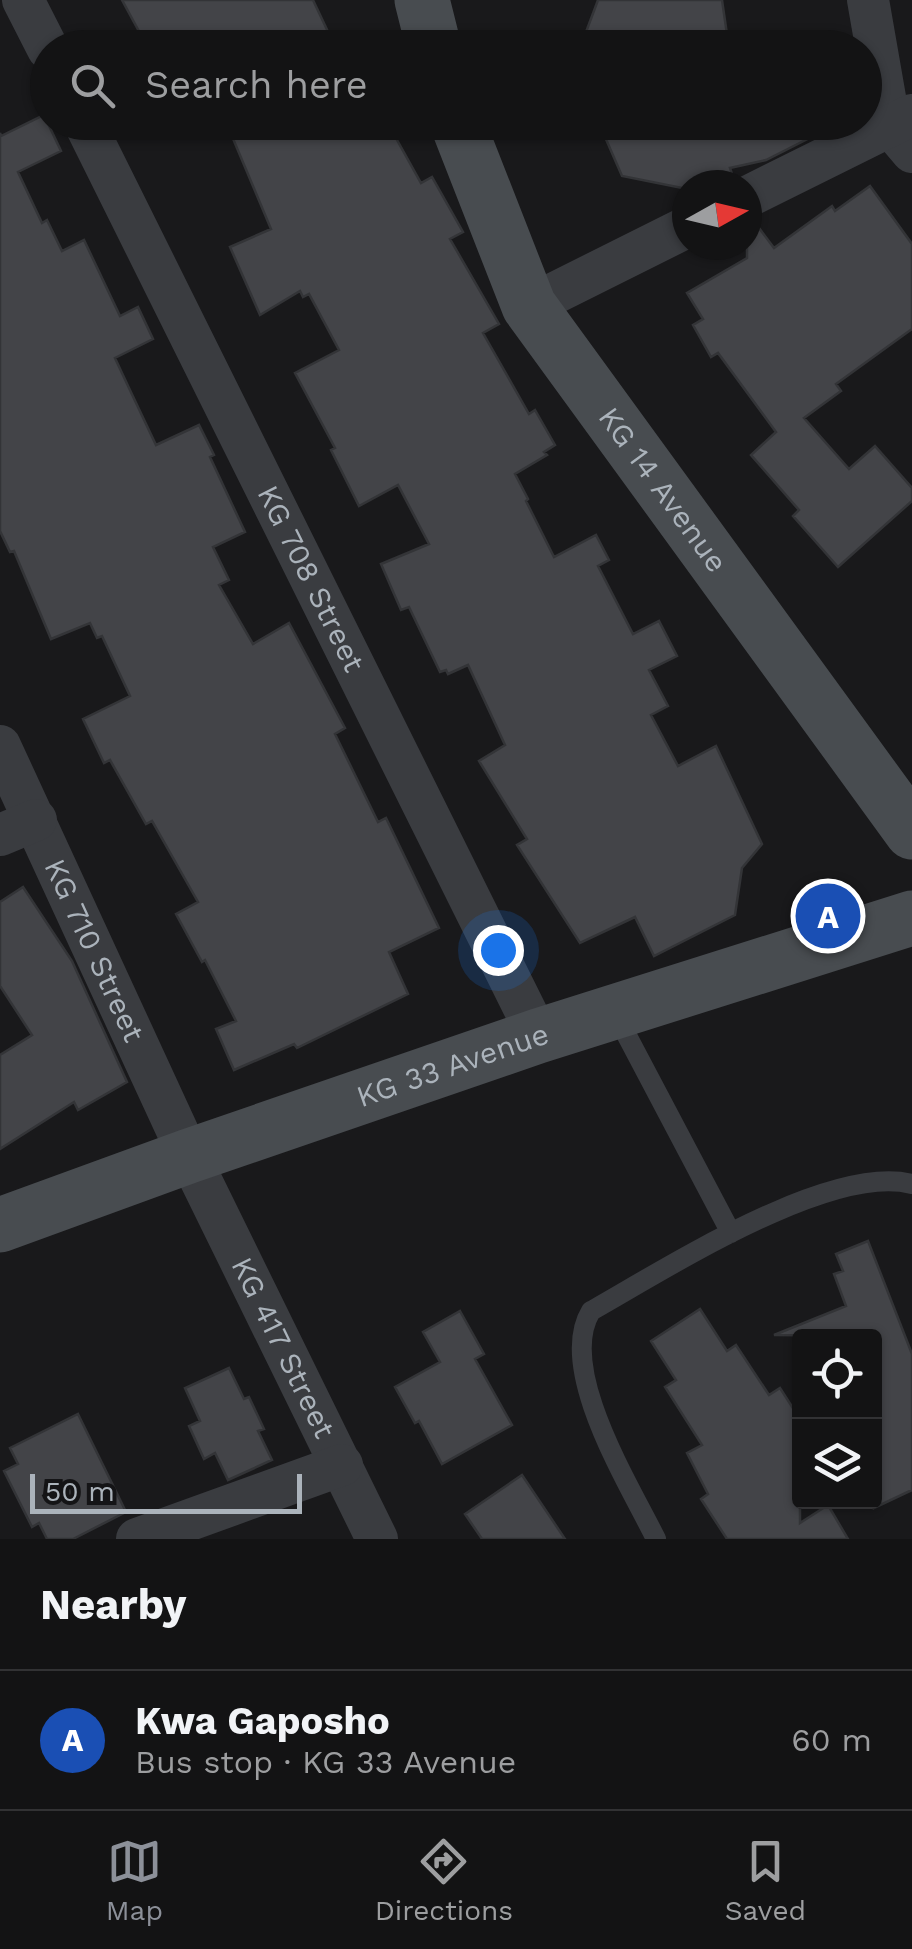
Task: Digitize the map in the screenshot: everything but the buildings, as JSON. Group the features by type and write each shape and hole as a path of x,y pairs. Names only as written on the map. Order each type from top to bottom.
{"main road":[{"path":"422,0 430,30"},
{"name":"KG 14 Avenue","path":"464,140 529,306 912,832"},
{"name":"KG 33 Avenue","path":"0,1226 188,1156 538,1036 912,918"}],"street":[{"path":"23,0 39,30"},
{"path":"868,0 876,30"},
{"path":"762,192 905,131 882,50"},
{"name":"KG 708 Street","path":"93,140 538,1036"},
{"path":"529,306 672,234"},
{"name":"KG 710 Street","path":"0,746 18,827 188,1156"},
{"name":"KG 417 Street","path":"188,1156 377,1539"},
{"path":"137,1539 342,1465"}],"lane":[{"path":"615,1013 731,1232"},
{"path":"656,1539 594,1414 581,1356 581,1328 591,1311 731,1232 818,1194 892,1179 912,1184"}],"place":[{"name":"Kwa Gaposho","path":"828,916"}]}
